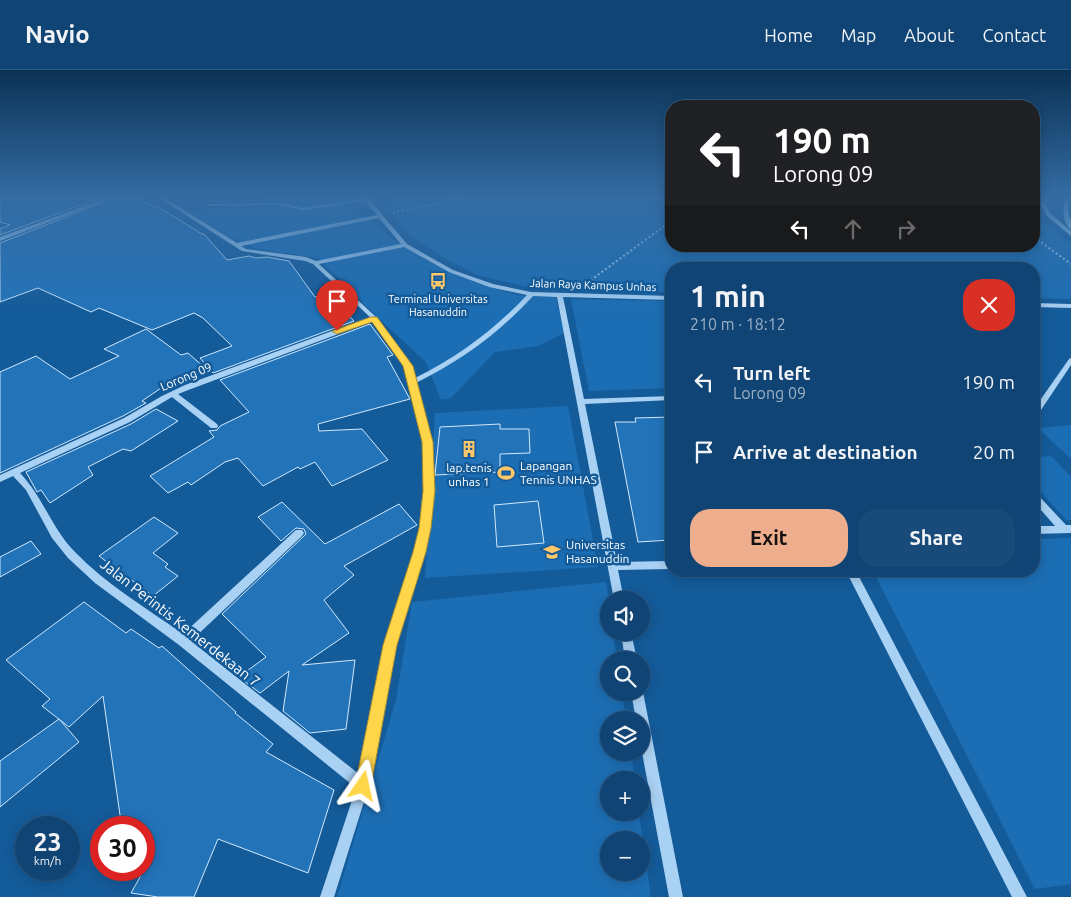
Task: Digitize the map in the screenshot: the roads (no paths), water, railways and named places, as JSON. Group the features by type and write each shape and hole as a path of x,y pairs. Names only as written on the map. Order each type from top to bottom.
{"street":[{"path":"222,237 244,250 306,259 315,263 374,318 408,366 427,442 429,491 420,552 390,645 363,786 327,897"},
{"path":"235,245 278,237"},
{"name":"Jalan Raya Kampus Unhas","path":"398,237 405,245 451,271 491,286 531,294 560,296 665,298"},
{"path":"315,263 405,245"},
{"path":"412,382 450,362 485,340 510,318 531,294"},
{"path":"560,296 617,591"},
{"path":"1040,305 1071,306"},
{"name":"Lorong 09","path":"15,473 127,420 173,394 281,351 374,318"},
{"path":"1040,405 1071,360"},
{"path":"173,394 214,426"},
{"path":"581,402 665,398"},
{"path":"0,480 15,473"},
{"name":"Jalan Perintis Kemerdekaan 7","path":"15,473 29,488 55,535 71,555 99,580 184,641 363,786"},
{"path":"1040,502 1067,529"},
{"path":"1040,530 1067,529"},
{"path":"184,641 299,533"},
{"path":"613,566 665,565"},
{"path":"854,577 1020,897"},
{"path":"639,701 676,897"}],"place":[{"name":"Terminal Universitas Hasanuddin","path":"438,281"},
{"name":"lap.tenis unhas 1","path":"469,449"},
{"name":"Lapangan Tennis UNHAS","path":"506,473"},
{"name":"Universitas Hasanuddin","path":"552,552"}]}
